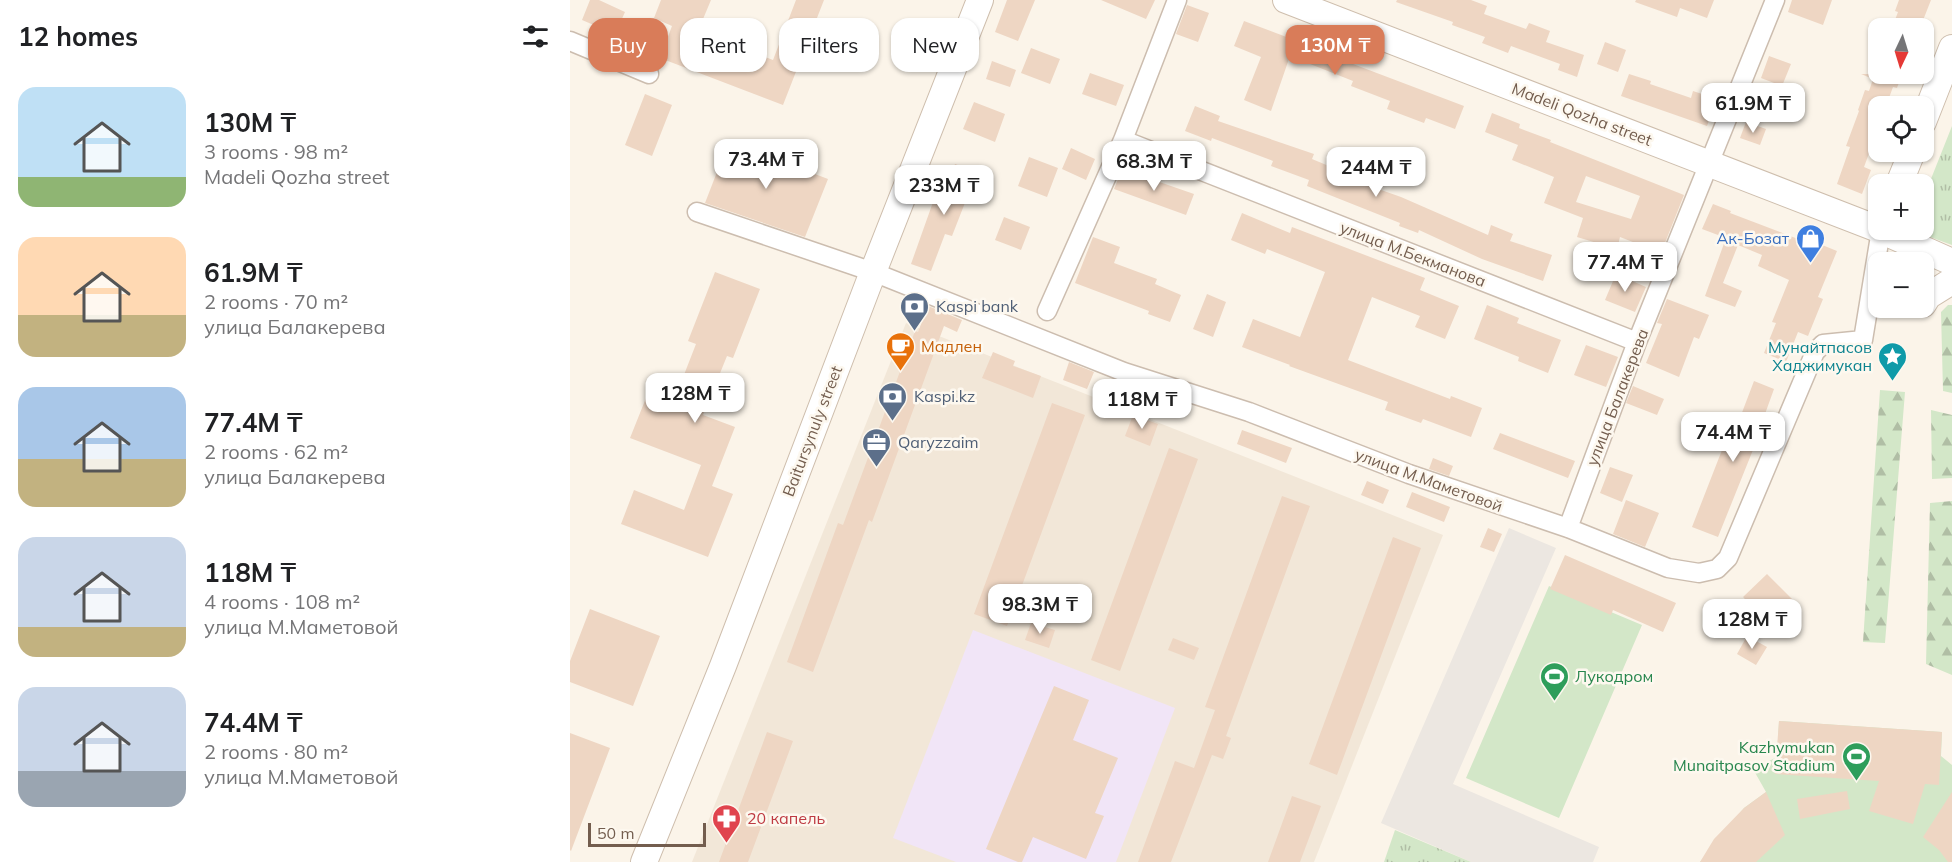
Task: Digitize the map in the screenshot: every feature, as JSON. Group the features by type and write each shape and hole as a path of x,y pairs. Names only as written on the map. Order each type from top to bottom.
{"main road":[{"name":"Baitursynuly street","path":"644,862 723,666 873,272 980,0"},
{"name":"Madeli Qozha street","path":"1286,0 1868,224"},
{"path":"1933,96 1952,48"},
{"name":"Madeli Qozha street","path":"1904,240 1941,257"},
{"path":"1926,240 1941,257"},
{"path":"1934,292 1952,281"}],"street":[{"path":"1047,311 1123,140 1177,0"},
{"name":"улица Балакерева","path":"1568,528 1637,342 1775,0"},
{"path":"570,41 649,74"},
{"name":"улица М.Бекманова","path":"1123,140 1637,342"},
{"name":"улица М.Маметовой","path":"697,212 873,272 1124,372 1249,412 1408,474 1568,528 1668,568 1700,573 1717,569 1728,558 1815,352 1823,344 1863,340 1878,240"}],"shaded area":[{"path":"906,323 1443,535 1314,862 692,862"},
{"path":"1509,528 1556,548 1453,784 1599,847 1593,862 1471,862 1381,823"},
{"path":"973,630 1175,708 1116,862 956,862 893,838"}],"green space":[{"path":"1952,126 1952,245 1934,238 1933,174"},
{"path":"1948,305 1952,305 1952,393 1943,391 1941,312"},
{"path":"1880,390 1905,392 1885,643 1863,642"},
{"path":"1931,410 1952,415 1952,478 1932,479"},
{"path":"1952,501 1952,675 1926,664 1930,503"},
{"name":"Лукодром","path":"1549,586 1642,625 1559,818 1466,778"},
{"name":"Kazhymukan Munaitpasov Stadium","path":"1779,721 1942,732 1941,756 1952,765 1952,862 1700,862 1744,808 1766,792 1753,769 1777,757"},
{"path":"1395,830 1471,862 1384,862"}],"building":[{"path":"590,0 599,0 625,12 622,18 588,18 588,23 582,20"},
{"path":"661,0 711,0 703,18 680,18 680,66 668,61 668,37 672,26 668,24 668,18 654,18"},
{"path":"796,0 824,0 817,18 789,18"},
{"path":"1007,0 1035,0 1018,41 995,32"},
{"path":"1101,0 1155,0 1146,19"},
{"path":"1397,0 1471,0 1487,6 1484,14 1526,29 1529,23 1550,31 1546,42 1584,55 1577,77 1558,70 1560,64 1511,46 1508,53 1482,43 1485,37 1452,25 1453,22 1396,2"},
{"path":"1636,0 1714,0 1707,18 1680,8 1677,17 1635,2"},
{"path":"1792,0 1832,0 1823,25 1788,12"},
{"path":"1899,0 1931,0 1924,18 1896,18 1898,12 1895,11"},
{"path":"1187,5 1209,13 1198,42 1176,34"},
{"path":"1244,21 1310,46 1313,39 1356,56 1353,64 1464,106 1455,129 1426,118 1424,123 1387,109 1390,101 1351,86 1353,81 1290,56 1271,111 1244,100 1261,57 1234,46"},
{"path":"1605,42 1626,50 1618,72 1597,64"},
{"path":"779,44 779,72 796,72 783,105 697,72 767,72 767,58 773,60"},
{"path":"1031,48 1060,59 1050,84 1021,73"},
{"path":"1769,56 1791,64 1782,86 1761,78"},
{"path":"992,61 1016,70 1010,87 986,79"},
{"path":"1090,73 1124,85 1116,106 1082,94"},
{"path":"1629,74 1691,98 1693,91 1717,99 1707,126 1621,96"},
{"path":"1871,84 1898,84 1897,88 1893,87 1890,96 1868,96 1868,156 1864,167 1871,170 1862,194 1837,184 1850,147 1846,146 1858,110 1865,90 1869,91"},
{"path":"645,94 672,105 652,156 625,145"},
{"path":"974,102 1005,114 995,142 963,129"},
{"path":"1195,106 1220,116 1218,121 1314,154 1312,159 1348,174 1347,178 1401,197 1488,235 1491,225 1513,234 1510,241 1552,255 1543,281 1482,259 1419,230 1418,233 1399,226 1400,223 1307,186 1309,180 1271,166 1273,161 1212,138 1211,141 1185,131"},
{"path":"1492,113 1520,124 1519,128 1551,140 1550,142 1684,195 1661,253 1620,237 1617,249 1577,237 1583,218 1544,203 1554,177 1512,160 1518,145 1485,132","holes":["1586,176 1640,196 1631,219 1576,202"]},
{"path":"1746,122 1766,129 1760,145 1740,138"},
{"path":"729,141 828,179 805,237 705,203"},
{"path":"1071,148 1095,159 1086,180 1062,169"},
{"path":"1029,157 1058,168 1047,197 1018,186"},
{"path":"955,164 977,172 952,236 945,234 931,271 911,264 938,188 945,191"},
{"path":"1122,169 1194,194 1186,215 1114,189"},
{"path":"1713,204 1731,211 1730,213 1798,239 1800,236 1837,251 1818,297 1823,299 1808,336 1798,332 1786,362 1764,353 1776,323 1772,322 1789,280 1758,266 1762,255 1738,245 1723,283 1742,291 1735,307 1705,296 1726,238 1702,229"},
{"path":"1242,213 1290,233 1292,227 1425,278 1420,290 1459,306 1445,339 1415,327 1420,316 1372,297 1348,360 1450,399 1451,396 1482,408 1471,437 1423,419 1421,423 1385,410 1388,402 1242,347 1253,319 1300,337 1325,272 1267,249 1265,254 1231,240"},
{"path":"1004,217 1030,227 1021,250 995,240"},
{"path":"1093,237 1120,247 1114,263 1157,279 1155,284 1181,295 1170,322 1148,314 1149,311 1075,283"},
{"path":"715,272 760,289 733,358 727,356 703,415 735,427 712,486 733,494 708,557 621,524 634,490 684,510 701,465 630,438 648,393 673,403 696,344 688,341"},
{"path":"1616,274 1646,287 1635,312 1605,300"},
{"path":"1207,294 1226,302 1213,337 1193,329"},
{"path":"1667,299 1709,315 1699,339 1694,337 1679,377 1646,363 1662,324 1657,323"},
{"path":"1487,305 1519,318 1517,323 1561,340 1548,373 1518,361 1519,357 1474,339"},
{"path":"928,306 962,320 957,332 944,326 872,522 869,520 813,672 787,662 838,523 843,525 915,331 918,332"},
{"path":"1586,345 1618,357 1606,387 1574,375"},
{"path":"993,352 1015,361 1013,366 1041,376 1033,398 982,378"},
{"path":"1069,362 1094,372 1087,389 1063,380"},
{"path":"1754,381 1774,389 1765,414 1767,415 1718,537 1692,527 1722,450 1727,452"},
{"path":"1633,386 1664,399 1657,415 1626,403"},
{"path":"1052,403 1085,415 1007,626 974,614"},
{"path":"1133,415 1158,424 1150,446 1125,436"},
{"path":"1242,430 1292,448 1286,463 1237,444"},
{"path":"1500,433 1575,461 1568,478 1493,449"},
{"path":"1169,448 1198,459 1120,671 1091,660"},
{"path":"1433,458 1453,466 1449,476 1429,469"},
{"path":"1610,467 1633,475 1622,502 1600,493"},
{"path":"1367,481 1389,490 1383,504 1361,495"},
{"path":"1412,492 1450,507 1444,522 1406,507"},
{"path":"1282,496 1310,506 1226,736 1231,738 1223,759 1212,755 1171,862 1138,862 1175,761 1194,768 1215,710 1205,707"},
{"path":"1626,500 1659,513 1645,547 1613,534"},
{"path":"1488,528 1502,534 1494,552 1480,547"},
{"path":"1393,537 1421,548 1337,775 1309,764"},
{"path":"1565,555 1676,603 1663,632 1613,610 1611,615 1550,589"},
{"path":"1767,574 1794,601 1770,625 1743,597"},
{"path":"590,609 660,636 633,706 570,682 570,661"},
{"path":"1031,623 1055,630 1049,648 1025,640"},
{"path":"1747,636 1767,647 1756,665 1737,654"},
{"path":"1173,638 1199,648 1194,660 1168,650"},
{"path":"1054,686 1089,700 1073,740 1118,758 1095,813 1104,816 1086,859 1033,837 1022,862 1018,862 986,849"},
{"path":"1779,721 1942,732 1939,785 1925,784 1913,824 1869,811 1879,781 1775,774"},
{"path":"767,732 793,741 748,862 719,862"},
{"path":"570,733 610,748 571,851 570,850"},
{"path":"1847,791 1850,809 1800,819 1797,799"},
{"path":"1766,792 1785,835 1756,862 1700,862 1714,839 1744,808"},
{"path":"1952,792 1952,862 1948,862 1939,850 1923,837"},
{"path":"1292,796 1321,806 1300,862 1268,862"}],"place":[{"name":"Ак-Бозат","path":"1810,264"},
{"name":"Kaspi bank","path":"915,332"},
{"name":"Мадлен","path":"900,372"},
{"name":"Мунайтпасов Хаджимукан","path":"1893,382"},
{"name":"Kaspi.kz","path":"893,422"},
{"name":"Qaryzzaim","path":"877,468"},
{"name":"Лукодром","path":"1554,702"},
{"name":"Kazhymukan Munaitpasov Stadium","path":"1856,782"},
{"name":"20 капель","path":"726,844"}]}
